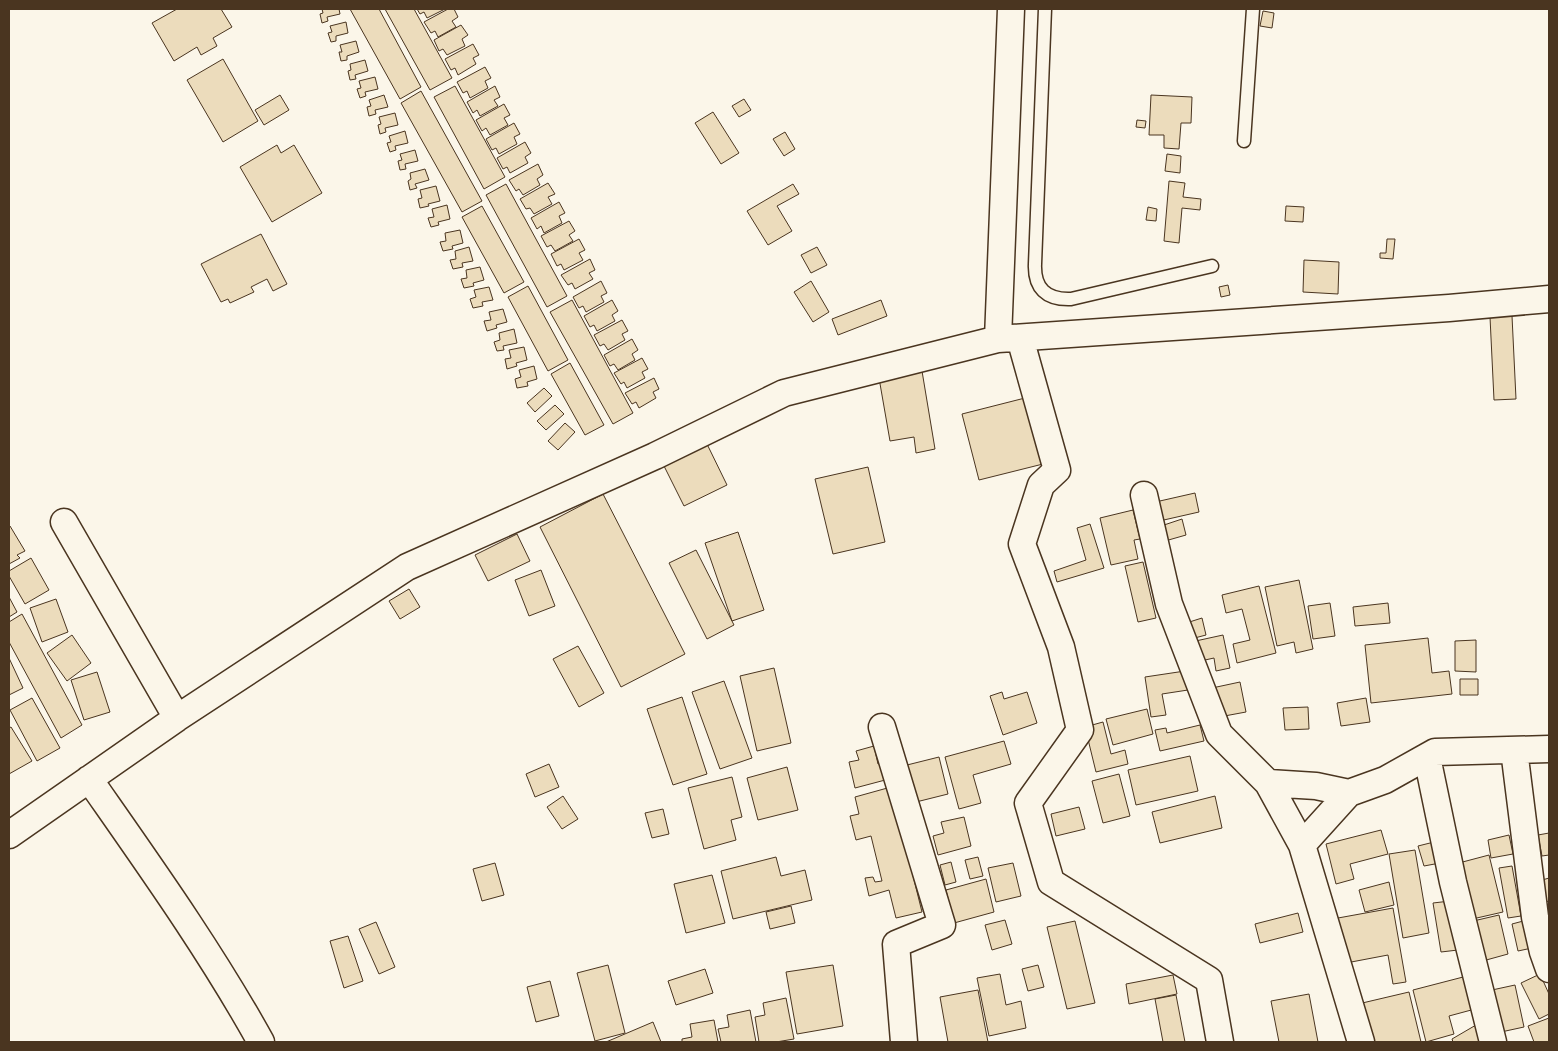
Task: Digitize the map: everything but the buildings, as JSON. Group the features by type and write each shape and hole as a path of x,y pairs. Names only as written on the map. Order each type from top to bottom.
{"street":[{"path":"1011,9 1009,338 1057,470 1041,485 1022,544 1061,647 1080,730 1028,803 1051,882 1208,980 1220,1042"},
{"path":"9,835 177,718 407,567 655,456 784,393 1009,338 1448,308 1549,299"},
{"path":"1144,495 1169,604 1219,734 1268,783 1302,845 1361,1042"},
{"path":"64,522 177,718"},
{"path":"882,727 942,925 896,944 904,1042"},
{"path":"1302,845 1349,793 1385,780 1435,752 1549,749"},
{"path":"1514,750 1536,917 1543,952 1549,969"},
{"path":"1427,757 1453,882 1492,1042"},
{"path":"89,779 176,902 244,1011 261,1042"},
{"path":"1268,783 1316,786 1349,793"}],"lane":[{"path":"1045,9 1034,264 1034,274 1038,284 1044,292 1061,300 1212,266"},
{"path":"1244,142 1253,9"}]}
